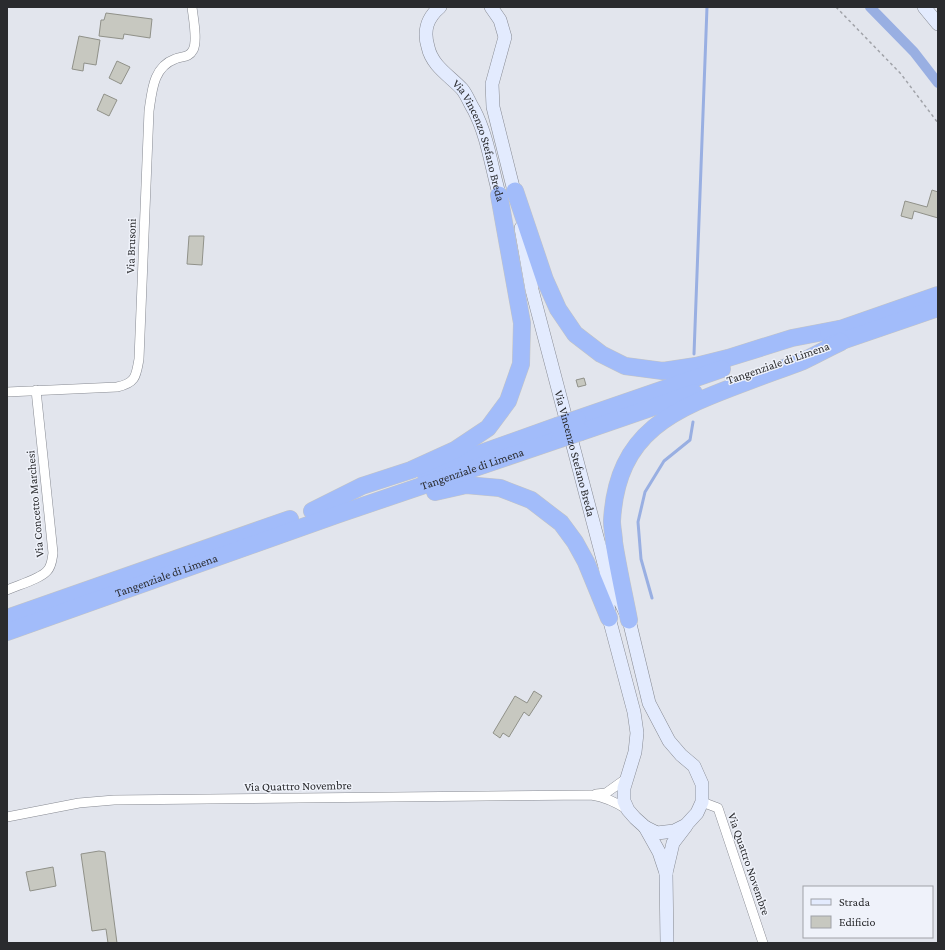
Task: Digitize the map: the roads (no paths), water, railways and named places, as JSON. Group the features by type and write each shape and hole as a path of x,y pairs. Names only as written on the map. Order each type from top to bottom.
{"highway":[{"path":"507,193 558,309 575,334 601,354 625,366 663,371 696,366 728,358 792,338 840,335"},
{"path":"312,511 362,486 411,470 455,450 488,428 508,401 521,364 522,323 507,193"},
{"name":"Tangenziale di Limena","path":"7,618 312,511 579,426 840,335 938,295"},
{"name":"Tangenziale di Limena","path":"840,335 938,308"},
{"path":"629,620 616,557 612,523 617,485 630,454 643,437 659,423 676,412 702,399 803,361 840,335"},
{"name":"Tangenziale di Limena","path":"7,632 339,514 558,433"},
{"path":"339,514 466,485 500,488 531,500 561,523 575,542 586,562 609,618"}],"street":[{"name":"Via Brusoni","path":"7,392 127,385 137,372 139,359 149,111 153,86 158,73 167,64 175,59 186,57 193,50 195,39 192,7"},
{"name":"Via Vincenzo Stefano Breda","path":"423,7 427,21 427,47 431,57 446,75 463,90 475,112 507,193"},
{"path":"427,21 440,7"},
{"name":"Via Vincenzo Stefano Breda","path":"491,7 500,20 505,37 492,84 493,107 507,193 606,571 629,620 649,703 669,741 681,755 694,766 702,784 702,802"},
{"path":"924,7 938,24"},
{"name":"Via Concetto Marchesi","path":"7,590 40,576 47,571 52,563 53,553 36,390"},
{"name":"Via Vincenzo Stefano Breda","path":"606,571 609,618 634,712 637,733 635,752 624,788 624,801 628,810"},
{"name":"Via Quattro Novembre","path":"7,817 80,803 114,800 591,795 606,793 627,778"},
{"name":"Via Quattro Novembre","path":"591,795 603,797 628,810"},
{"path":"667,943 666,873 673,843 686,825 697,814 702,802"},
{"name":"Via Quattro Novembre","path":"702,802 718,808 763,943"},
{"path":"628,810 645,827 659,852 666,873"},
{"path":"645,827 657,832 674,831 686,825"}],"waterway":[{"path":"694,354 707,7"},
{"path":"870,7 914,52 938,83"},
{"path":"652,598 641,559 638,522 645,492 664,461 690,440 693,422"}]}
